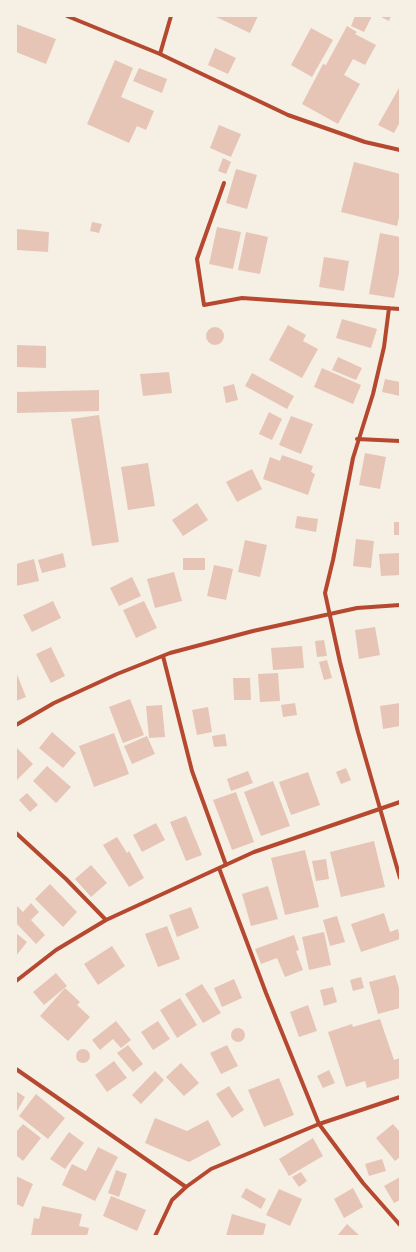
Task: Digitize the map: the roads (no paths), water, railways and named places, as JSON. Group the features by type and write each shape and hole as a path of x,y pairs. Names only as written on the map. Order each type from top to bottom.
{"street":[{"path":"67,16 160,54 288,115 365,142 400,150"},
{"path":"160,54 170,16"},
{"path":"224,183 197,259 204,305 242,298 400,309"},
{"path":"389,308 384,346 373,394 358,439 325,593 342,668 400,878"},
{"path":"358,439 400,441"},
{"path":"16,725 61,700 117,674 170,653 253,631 357,608 400,605"},
{"path":"163,656 192,771 226,865"},
{"path":"16,981 56,950 106,920 254,852 400,802"},
{"path":"16,833 66,879 106,920"},
{"path":"218,868 266,993 319,1124 363,1183 400,1225"},
{"path":"16,1069 186,1187"},
{"path":"155,1236 172,1200 186,1187 211,1169 319,1124 400,1097"}]}
